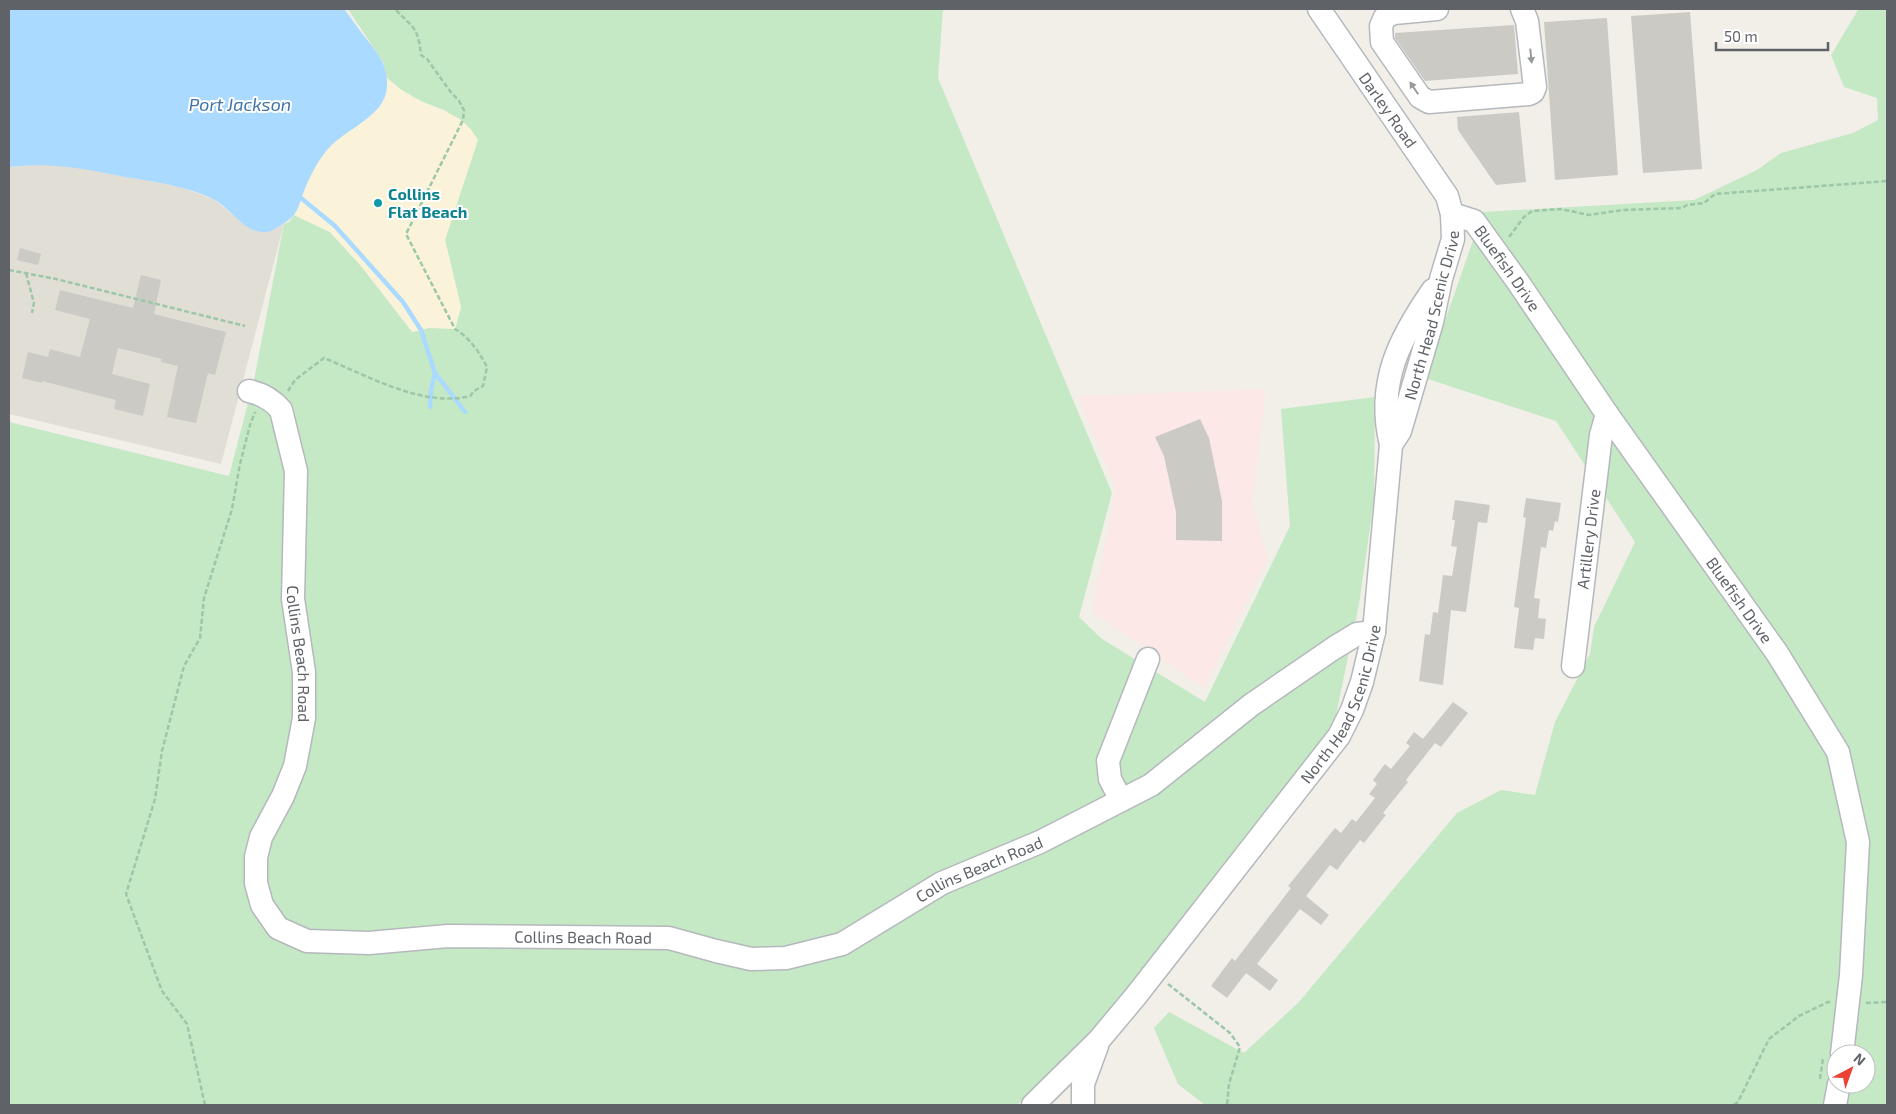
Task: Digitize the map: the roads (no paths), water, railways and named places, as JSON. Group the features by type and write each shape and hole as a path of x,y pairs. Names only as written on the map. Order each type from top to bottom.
{"street":[{"name":"Darley Road","path":"1319,9 1448,196 1452,214"},
{"path":"1437,9 1394,13 1385,17 1380,26 1382,42 1420,97 1429,102 1529,94 1533,92 1535,87 1527,21 1522,9"},
{"name":"Bluefish Drive","path":"1452,214 1474,221 1607,414 1777,654 1838,752 1858,842 1848,1003 1843,1044"},
{"name":"North Head Scenic Drive","path":"1033,1105 1099,1040 1135,997 1339,736 1362,682 1374,632 1391,445 1400,431 1432,322 1441,279 1454,240 1452,214"},
{"name":"Collins Beach Road","path":"256,392 276,404 280,410 296,471 293,599 304,672 304,718 295,766 283,796 261,837 256,857 256,883 262,905 278,928 307,941 369,942 448,936 669,938 716,952 751,959 786,958 842,944 942,883 1040,842 1151,785 1251,705 1334,648 1356,634 1374,632"},
{"name":"Artillery Drive","path":"1572,666 1601,435 1607,414"},
{"path":"1121,800 1110,779 1108,761 1148,659"},
{"path":"1082,1105 1082,1084 1099,1040"}],"water":[{"name":"Port Jackson","path":"9,9 344,9 384,65 387,78 385,97 372,114 334,142 327,150 312,172 298,209 292,217 270,231 256,231 243,224 213,199 181,188 67,167 39,165 9,167"}],"waterway":[{"path":"301,198 335,226 403,302 421,330 435,373 465,412"},
{"path":"430,407 435,373"}],"place":[{"name":"Collins Flat Beach","path":"378,203"}]}
